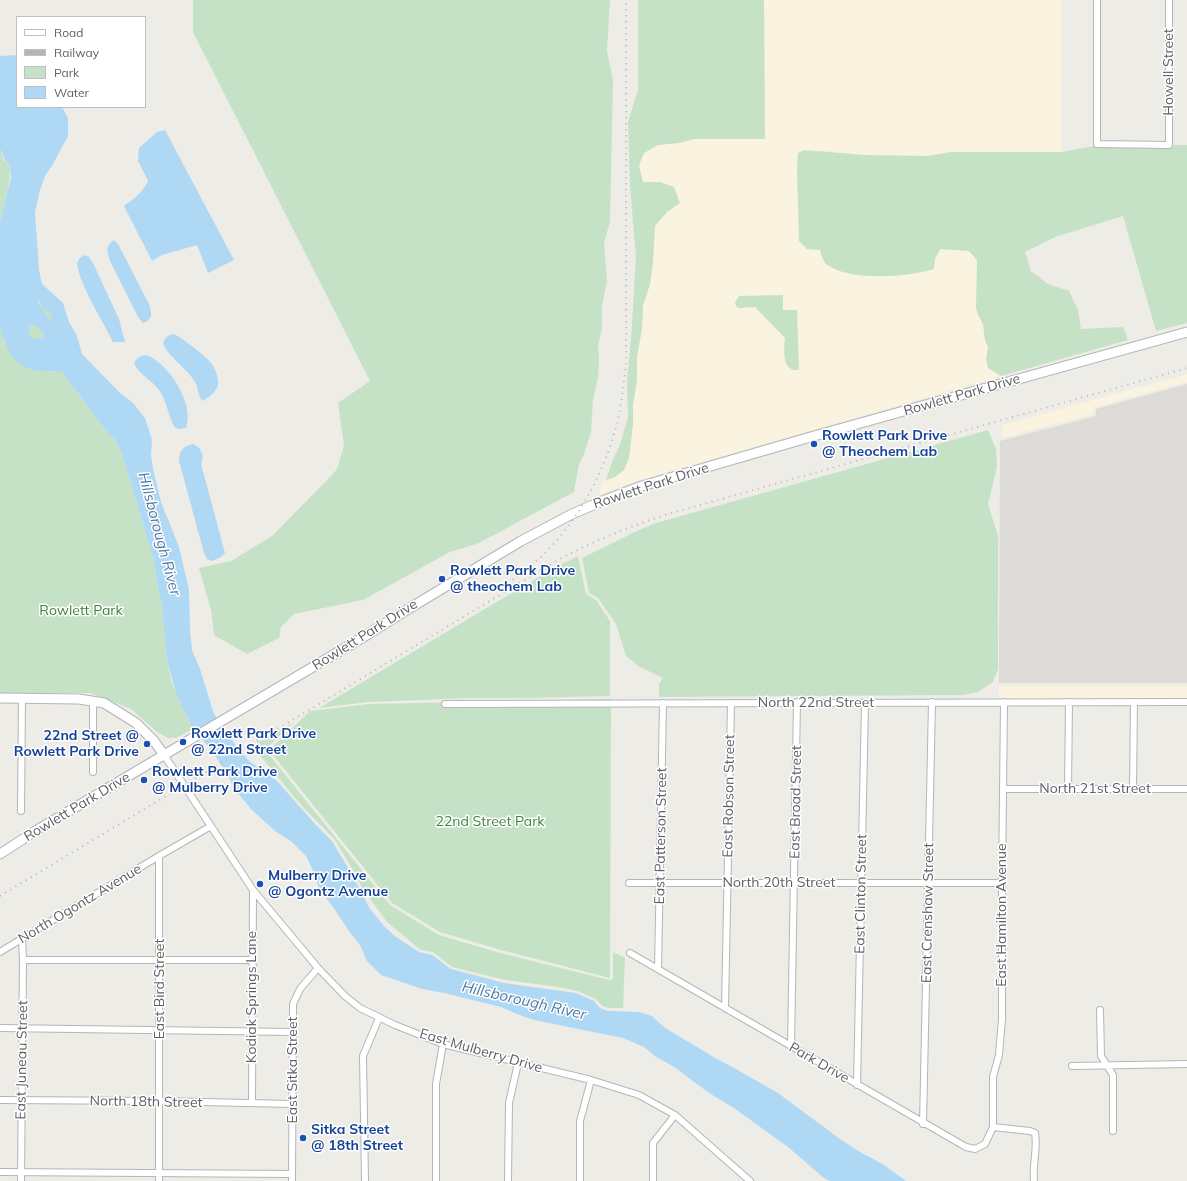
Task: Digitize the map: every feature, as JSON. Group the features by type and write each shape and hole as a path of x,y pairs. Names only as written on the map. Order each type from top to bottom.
{"street":[{"name":"Howell Street","path":"1098,0 1097,144 1169,145 1169,0"},
{"name":"Rowlett Park Drive","path":"0,854 37,830 362,638 508,548 572,514 642,486 814,436 1187,332"},
{"path":"0,698 79,699 104,703 136,723 154,741 164,755"},
{"path":"21,811 22,698"},
{"path":"93,701 93,772"},
{"name":"East Broad Street","path":"791,1046 797,702"},
{"name":"East Crenshaw Street","path":"923,1124 932,702"},
{"name":"East Hamilton Avenue","path":"993,1128 993,1077 999,1055 1002,1019 1004,702"},
{"path":"1068,789 1069,702"},
{"path":"1133,789 1134,702"},
{"name":"North 22nd Street","path":"445,704 1187,702"},
{"name":"East Patterson Street","path":"658,969 663,703"},
{"name":"East Robson Street","path":"725,1008 731,703"},
{"name":"East Clinton Street","path":"857,1085 862,883 864,703"},
{"name":"East Mulberry Drive","path":"164,755 253,890 318,968 345,996 360,1008 394,1025 443,1044 591,1080 639,1095 675,1115 750,1181"},
{"name":"North 21st Street","path":"1003,789 1187,789"},
{"path":"159,856 211,826"},
{"name":"North Ogontz Avenue","path":"0,952 159,856"},
{"name":"East Bird Street","path":"159,856 159,1181"},
{"name":"North 20th Street","path":"629,883 1002,883"},
{"name":"Kodiak Springs Lane","path":"252,1103 253,890"},
{"name":"East Juneau Street","path":"21,1181 23,1028 22,938"},
{"name":"Park Drive","path":"630,953 923,1124 966,1147 975,1149 985,1144 993,1128"},
{"path":"23,960 252,960"},
{"name":"East Sitka Street","path":"292,1181 293,1004 300,990 318,968"},
{"path":"1100,1010 1101,1056 1113,1075 1113,1131"},
{"path":"365,1181 364,1056 379,1018"},
{"path":"0,1028 293,1032"},
{"path":"436,1181 436,1084 443,1044"},
{"path":"508,1181 508,1103 518,1063"},
{"path":"1072,1066 1187,1064"},
{"path":"580,1181 580,1121 591,1080"},
{"name":"North 18th Street","path":"0,1100 292,1104"},
{"path":"653,1181 653,1143 675,1115"},
{"path":"993,1128 1030,1131 1034,1134 1036,1142 1033,1172 1034,1181"},
{"path":"0,1172 292,1174"}],"shaded area":[{"path":"764,0 1062,0 1061,152 951,152 927,156 865,155 822,151 798,153 797,171 799,220 807,249 820,250 825,263 842,272 934,269 935,259 940,249 969,251 977,260 978,315 983,324 985,340 988,347 986,359 988,368 1001,376 637,481 599,495 602,482 615,477 629,458 633,424 633,405 637,380 637,356 642,329 643,306 650,284 655,226 667,212 680,203 660,182 643,183 639,165 644,153 658,145 679,143 694,139 765,139","holes":["762,296 783,296 783,310 791,369 787,365 785,357 785,338 755,307 739,308"]},
{"path":"1187,374 1187,382 1095,407 1093,409 1093,414 1002,438 1002,425"},
{"path":"1187,384 1187,683 999,683 1000,441 1096,416 1096,409"},
{"path":"999,686 1187,686 1187,699 999,699"}],"green space":[{"path":"193,0 610,0 607,51 613,80 610,222 604,242 607,281 602,306 602,329 598,346 598,378 593,400 591,432 579,464 574,492 479,543 450,552 363,600 294,614 281,627 279,638 247,654 214,635 211,610 199,568 231,561 272,536 330,477 337,469 344,446 338,403 370,381 193,32"},
{"path":"638,0 764,0 765,139 694,139 679,143 658,145 644,153 639,165 643,182 660,182 674,187 680,203 667,212 655,226 650,284 643,306 642,329 637,356 637,380 633,405 633,424 629,458 624,470 615,477 606,480 613,459 620,445 628,417 627,379 636,257 630,186 628,122 638,90"},
{"path":"1173,145 1187,145 1187,323 1156,331 1123,216 1055,237 1025,252 1031,271 1048,284 1069,291 1078,310 1081,329 1123,327 1128,340 1001,376 988,368 986,359 988,347 985,340 983,324 976,308 977,260 969,251 940,249 935,259 934,269 923,272 894,276 863,276 836,270 825,263 820,250 807,249 799,241 797,171 798,153 804,150 865,155 927,156 951,152 1061,152 1094,146 1172,148"},
{"path":"0,149 4,160 10,166 10,173 0,222"},
{"path":"783,295 783,310 797,310 799,370 793,370 786,364 784,353 785,338 755,307 739,308 735,303 739,296"},
{"path":"37,301 50,311 52,321 43,321 35,313 34,302"},
{"path":"35,325 44,334 44,338 33,340 29,333 29,328 30,326"},
{"name":"Rowlett Park","path":"0,328 5,344 45,371 62,372 103,427 114,439 121,451 153,557 162,607 167,661 171,680 193,729 176,738 168,738 157,732 131,709 90,693 0,693"},
{"path":"988,430 996,449 997,467 988,504 998,536 998,669 993,682 978,692 963,695 659,697 659,684 663,678 638,666 626,656 616,624 598,598 589,593 582,558 656,523"},
{"path":"578,556 586,594 596,600 610,621 610,696 471,698 368,702 319,708 552,569"},
{"name":"22nd Street Park","path":"611,699 610,978 501,950 440,932 392,903 269,750 310,711 369,704"},
{"path":"294,722 267,748 266,751 390,905 439,935 500,953 609,980 613,979 613,952 625,958 623,1008 609,1008 602,1006 596,999 577,991 559,987 505,980 452,967 433,952 421,950 387,922 362,888 335,840 302,806 252,746"}],"water":[{"path":"16,55 16,108 63,108 68,118 68,136 45,176 35,212 39,270 42,284 63,303 69,322 77,336 82,354 120,393 133,403 145,418 152,440 151,456 161,502 179,547 189,590 192,650 200,669 214,714 230,738 249,761 277,781 332,841 370,909 385,927 396,937 419,952 432,955 451,969 504,983 576,993 594,1001 600,1008 608,1011 639,1012 652,1016 665,1028 778,1093 840,1139 884,1165 906,1181 830,1181 824,1178 788,1147 734,1108 709,1093 673,1066 656,1057 644,1047 623,1038 534,1020 501,1007 422,989 381,975 367,961 360,945 319,888 306,856 292,842 275,831 252,810 236,791 226,772 208,746 193,729 176,694 167,661 162,607 153,557 121,451 114,439 103,427 62,372 37,371 27,368 15,359 7,348 0,328 0,222 11,178 10,166 5,160 0,149 0,56","holes":["37,301 50,313 52,321 43,321 35,313 34,302","35,325 44,334 44,338 33,339 29,332 30,326"]},
{"path":"165,130 234,260 208,273 197,245 162,255 152,261 124,206 144,189 148,181 138,161 139,148 157,132"},
{"path":"114,240 118,244 149,304 151,316 146,322 143,323 138,317 110,261 108,246"},
{"path":"85,255 89,257 94,265 119,319 125,342 113,342 87,292 77,263 80,258"},
{"path":"174,334 205,356 215,369 218,379 217,388 203,401 200,397 196,384 191,377 165,348 163,343 165,339"},
{"path":"146,355 155,359 163,366 178,386 187,408 188,418 186,428 175,428 159,390 136,367 134,363 136,360"},
{"path":"193,444 196,445 202,452 203,458 201,464 225,553 221,557 212,561 207,559 204,553 179,461 182,450"}],"waterway":[{"name":"Hillsborough River","path":"26,294 52,334"}],"railway":[{"path":"503,587 543,555 572,521 592,489 600,472 618,419 626,364 626,0"},
{"path":"0,896 558,560 599,540 668,514 1187,368"}],"place":[{"name":"Rowlett Park Drive @ Theochem Lab","path":"814,444"},
{"name":"Rowlett Park Drive @ theochem Lab","path":"442,579"},
{"name":"Rowlett Park Drive @ 22nd Street","path":"183,742"},
{"name":"22nd Street @ Rowlett Park Drive","path":"147,744"},
{"name":"Rowlett Park Drive @ Mulberry Drive","path":"144,780"},
{"name":"Mulberry Drive @ Ogontz Avenue","path":"260,884"},
{"name":"Sitka Street @ 18th Street","path":"303,1138"}]}
